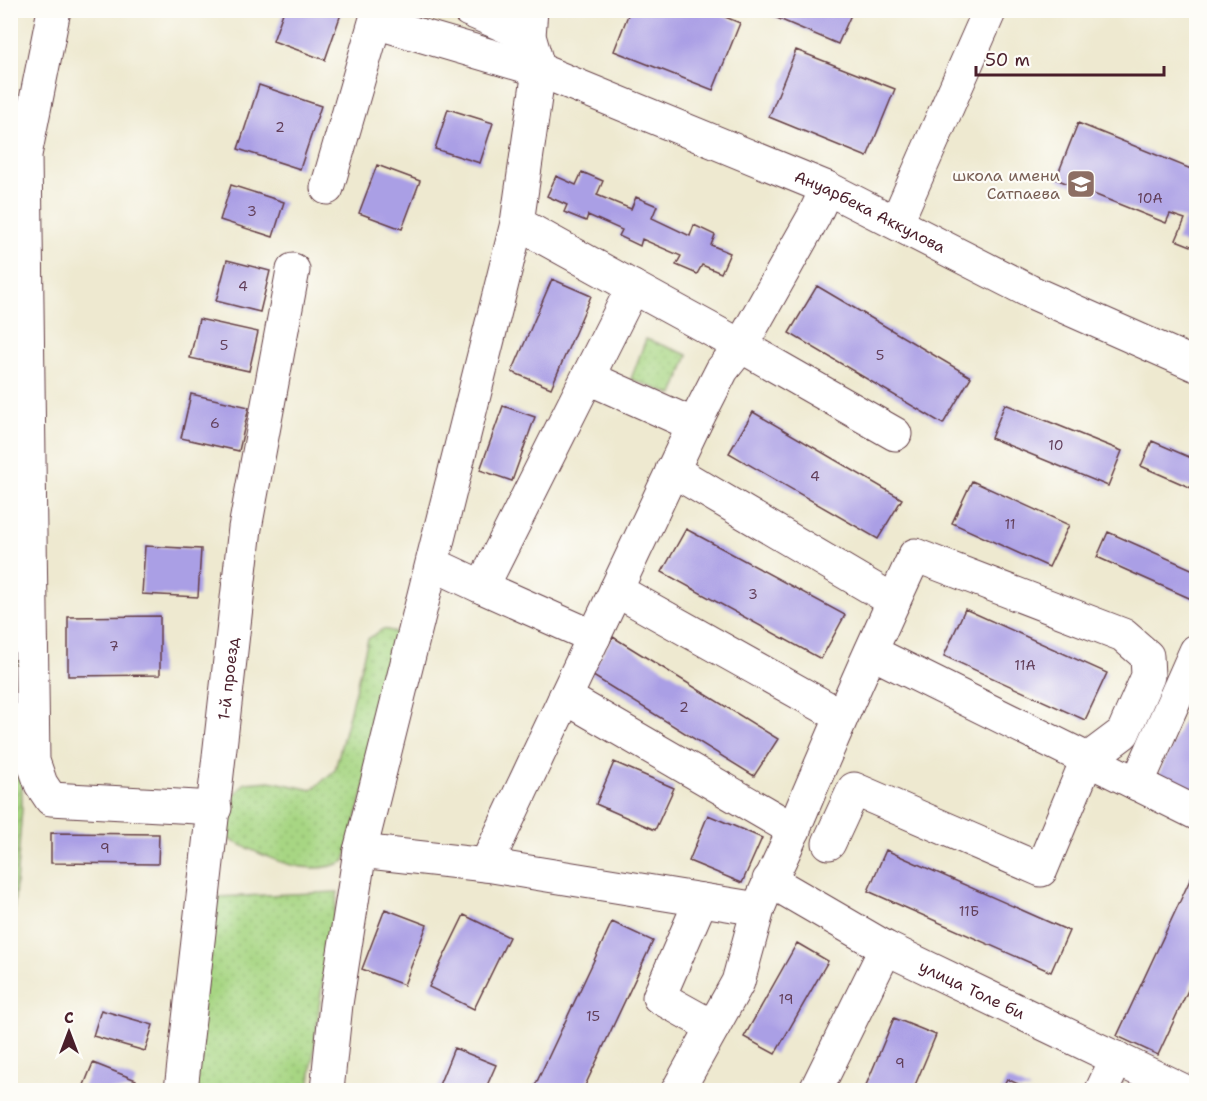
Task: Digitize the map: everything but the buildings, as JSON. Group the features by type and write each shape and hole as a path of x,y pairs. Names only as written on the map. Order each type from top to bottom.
{"street":[{"path":"54,10 25,155 33,761 41,784 51,799 215,808"},
{"path":"327,1090 336,1004 360,851 517,223 539,70 530,23 469,10"},
{"path":"897,221 990,10"},
{"name":"Ануарбека Аккулова","path":"327,188 375,22 539,70 827,188 897,221 1029,291 1197,365"},
{"path":"486,865 694,425 722,370 741,346 813,218 827,188"},
{"path":"517,223 895,434"},
{"name":"1-й проезд","path":"182,1090 245,528 293,270"},
{"path":"483,587 633,287"},
{"path":"589,378 694,425"},
{"path":"672,470 894,601"},
{"path":"678,1090 738,982 764,894 794,830 841,716 915,555 1123,635 1147,656 1148,676 1123,733 1087,760 1041,870 854,789 829,843"},
{"path":"433,564 594,637"},
{"path":"616,590 841,716"},
{"path":"1137,784 1197,651"},
{"path":"871,652 1197,813"},
{"path":"565,697 794,830"},
{"path":"360,851 486,865 701,900 764,894"},
{"name":"улица Толе би","path":"764,894 886,948 1182,1090"},
{"path":"701,900 659,997 713,1027"},
{"path":"816,1090 886,948"},
{"path":"1102,1090 1117,1058"}],"green space":[{"path":"14,10 22,809 11,945 10,11"},
{"path":"646,339 688,355 673,395 631,379"},
{"path":"383,629 406,634 345,861 330,866 299,867 268,857 224,837 228,802 245,783 270,781 312,790 335,770 368,639"},
{"path":"338,892 320,1000 309,1090 189,1090 216,897"}],"place":[{"name":"школа имени Сатпаева","path":"1081,184"}]}
